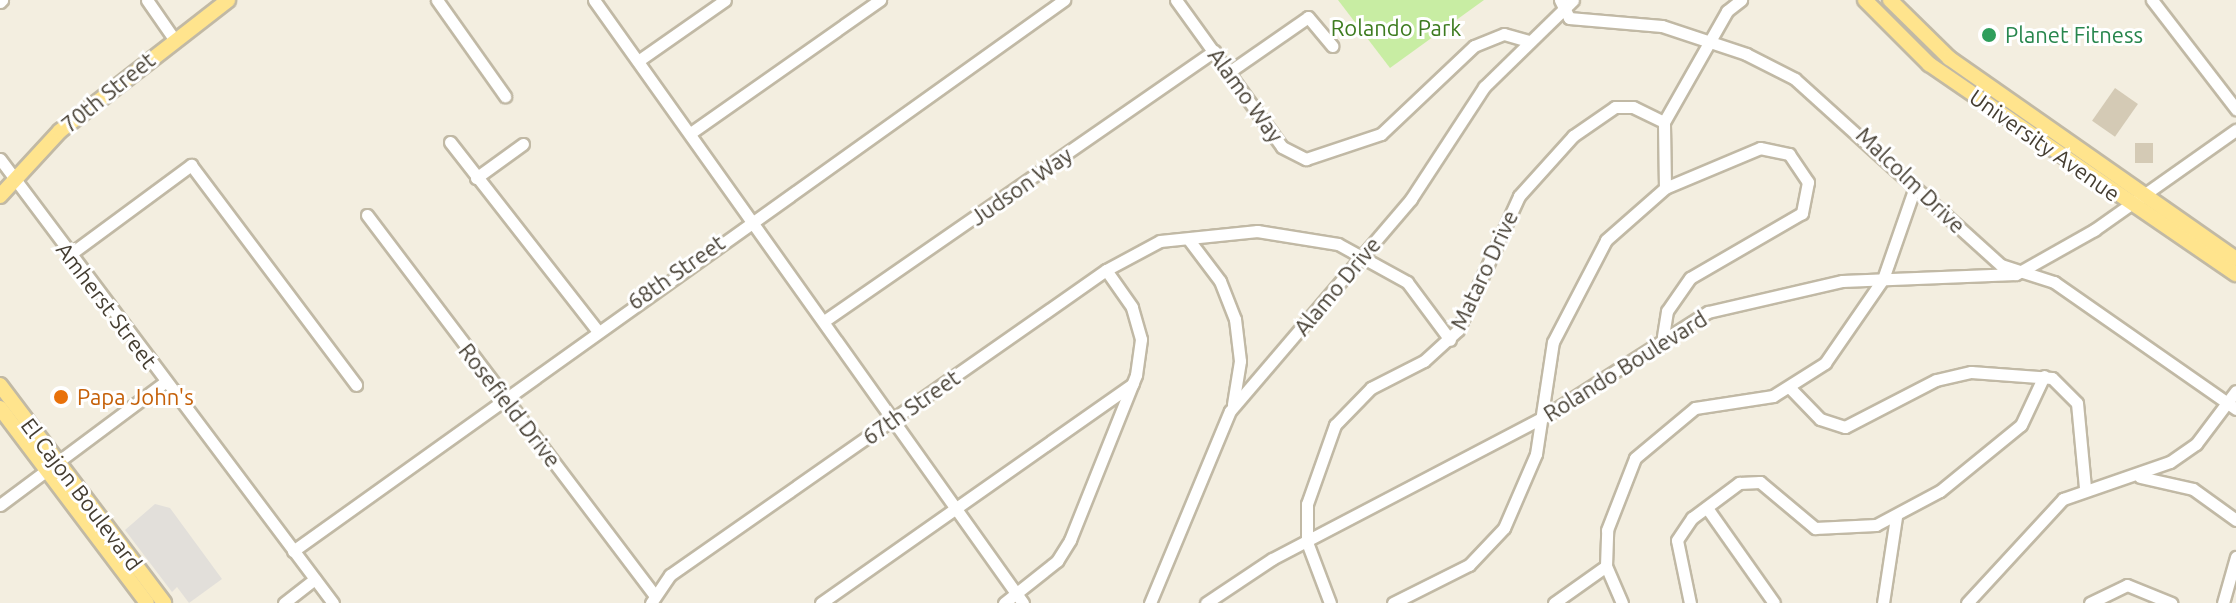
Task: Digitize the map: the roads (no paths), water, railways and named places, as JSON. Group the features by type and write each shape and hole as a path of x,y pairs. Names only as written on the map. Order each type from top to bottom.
{"main road":[{"name":"70th Street","path":"0,196 60,131 174,39 228,0"},
{"name":"University Avenue","path":"1865,0 1929,64 2128,204 2236,274"},
{"name":"University Avenue","path":"1890,0 1949,58 2236,259"},
{"name":"El Cajon Boulevard","path":"0,385 147,603"},
{"name":"El Cajon Boulevard","path":"0,408 52,466 164,603"}],"street":[{"path":"147,0 174,39"},
{"path":"437,0 505,96"},
{"path":"594,0 827,319 1020,599"},
{"path":"638,61 725,0"},
{"path":"692,132 880,0"},
{"name":"68th Street","path":"293,551 502,396 1064,0"},
{"name":"Alamo Way","path":"1176,0 1282,147 1317,161 1381,134 1474,46 1504,34 1528,41"},
{"name":"Alamo Drive","path":"1150,603 1230,411 1411,199 1484,87 1560,5 1573,0"},
{"path":"1665,188 1664,122 1709,42 1741,0"},
{"path":"2152,0 2236,109"},
{"name":"Malcolm Drive","path":"1560,5 1578,20 1649,24 1709,42 1816,94 1915,187 2016,274 2054,282 2232,406"},
{"path":"1229,72 1308,17 1332,46"},
{"name":"Judson Way","path":"827,319 1214,51"},
{"name":"Mataro Drive","path":"1330,603 1307,542 1311,479 1335,425 1371,388 1450,340 1498,235 1542,166 1615,107 1664,122"},
{"name":"Rolando Boulevard","path":"1206,603 1307,542 1542,418 1663,337 1708,312 1797,289 1883,279 2016,274 2128,204 2236,130"},
{"path":"450,142 596,329"},
{"path":"476,178 523,144"},
{"path":"1393,603 1483,555 1526,488 1542,418 1553,342 1577,285 1606,240 1665,188 1768,148 1794,158 1809,188 1798,218 1690,278 1667,311 1663,337"},
{"name":"Amherst Street","path":"0,159 333,603"},
{"path":"69,255 191,165 356,385"},
{"path":"1622,603 1606,566 1616,492 1651,438 1707,403 1790,388 1845,340 1883,279 1915,187"},
{"name":"Rosefield Drive","path":"367,215 652,598"},
{"name":"67th Street","path":"652,598 670,575 1106,270 1160,241 1274,232 1365,254"},
{"path":"1189,240 1220,281 1235,319 1240,361 1230,411"},
{"path":"1365,254 1412,288 1450,340"},
{"path":"1004,603 1020,599 1070,540 1134,384 1141,339 1132,307 1106,270"},
{"path":"1790,388 1820,419 1845,427 1936,380 1996,370 2059,380 2077,403 2085,488"},
{"path":"1690,603 1677,540 1707,508 1752,480 1800,521 1829,532 1896,517 2021,425 2044,376"},
{"path":"0,505 165,382"},
{"path":"821,603 1134,384"},
{"path":"1967,603 2042,516 2085,488 2129,478 2196,444 2232,406 2236,391"},
{"path":"2129,478 2193,489 2236,520"},
{"path":"1707,508 1774,603"},
{"path":"1883,603 1896,517"},
{"path":"2223,603 2236,557"},
{"path":"1554,603 1606,566"},
{"path":"284,603 315,579"},
{"path":"2090,603 2127,585 2171,603"}],"place":[{"name":"Planet Fitness","path":"1989,35"},
{"name":"Papa John's","path":"61,397"}],"park label":[{"name":"Rolando Park","path":"1396,28"}]}
